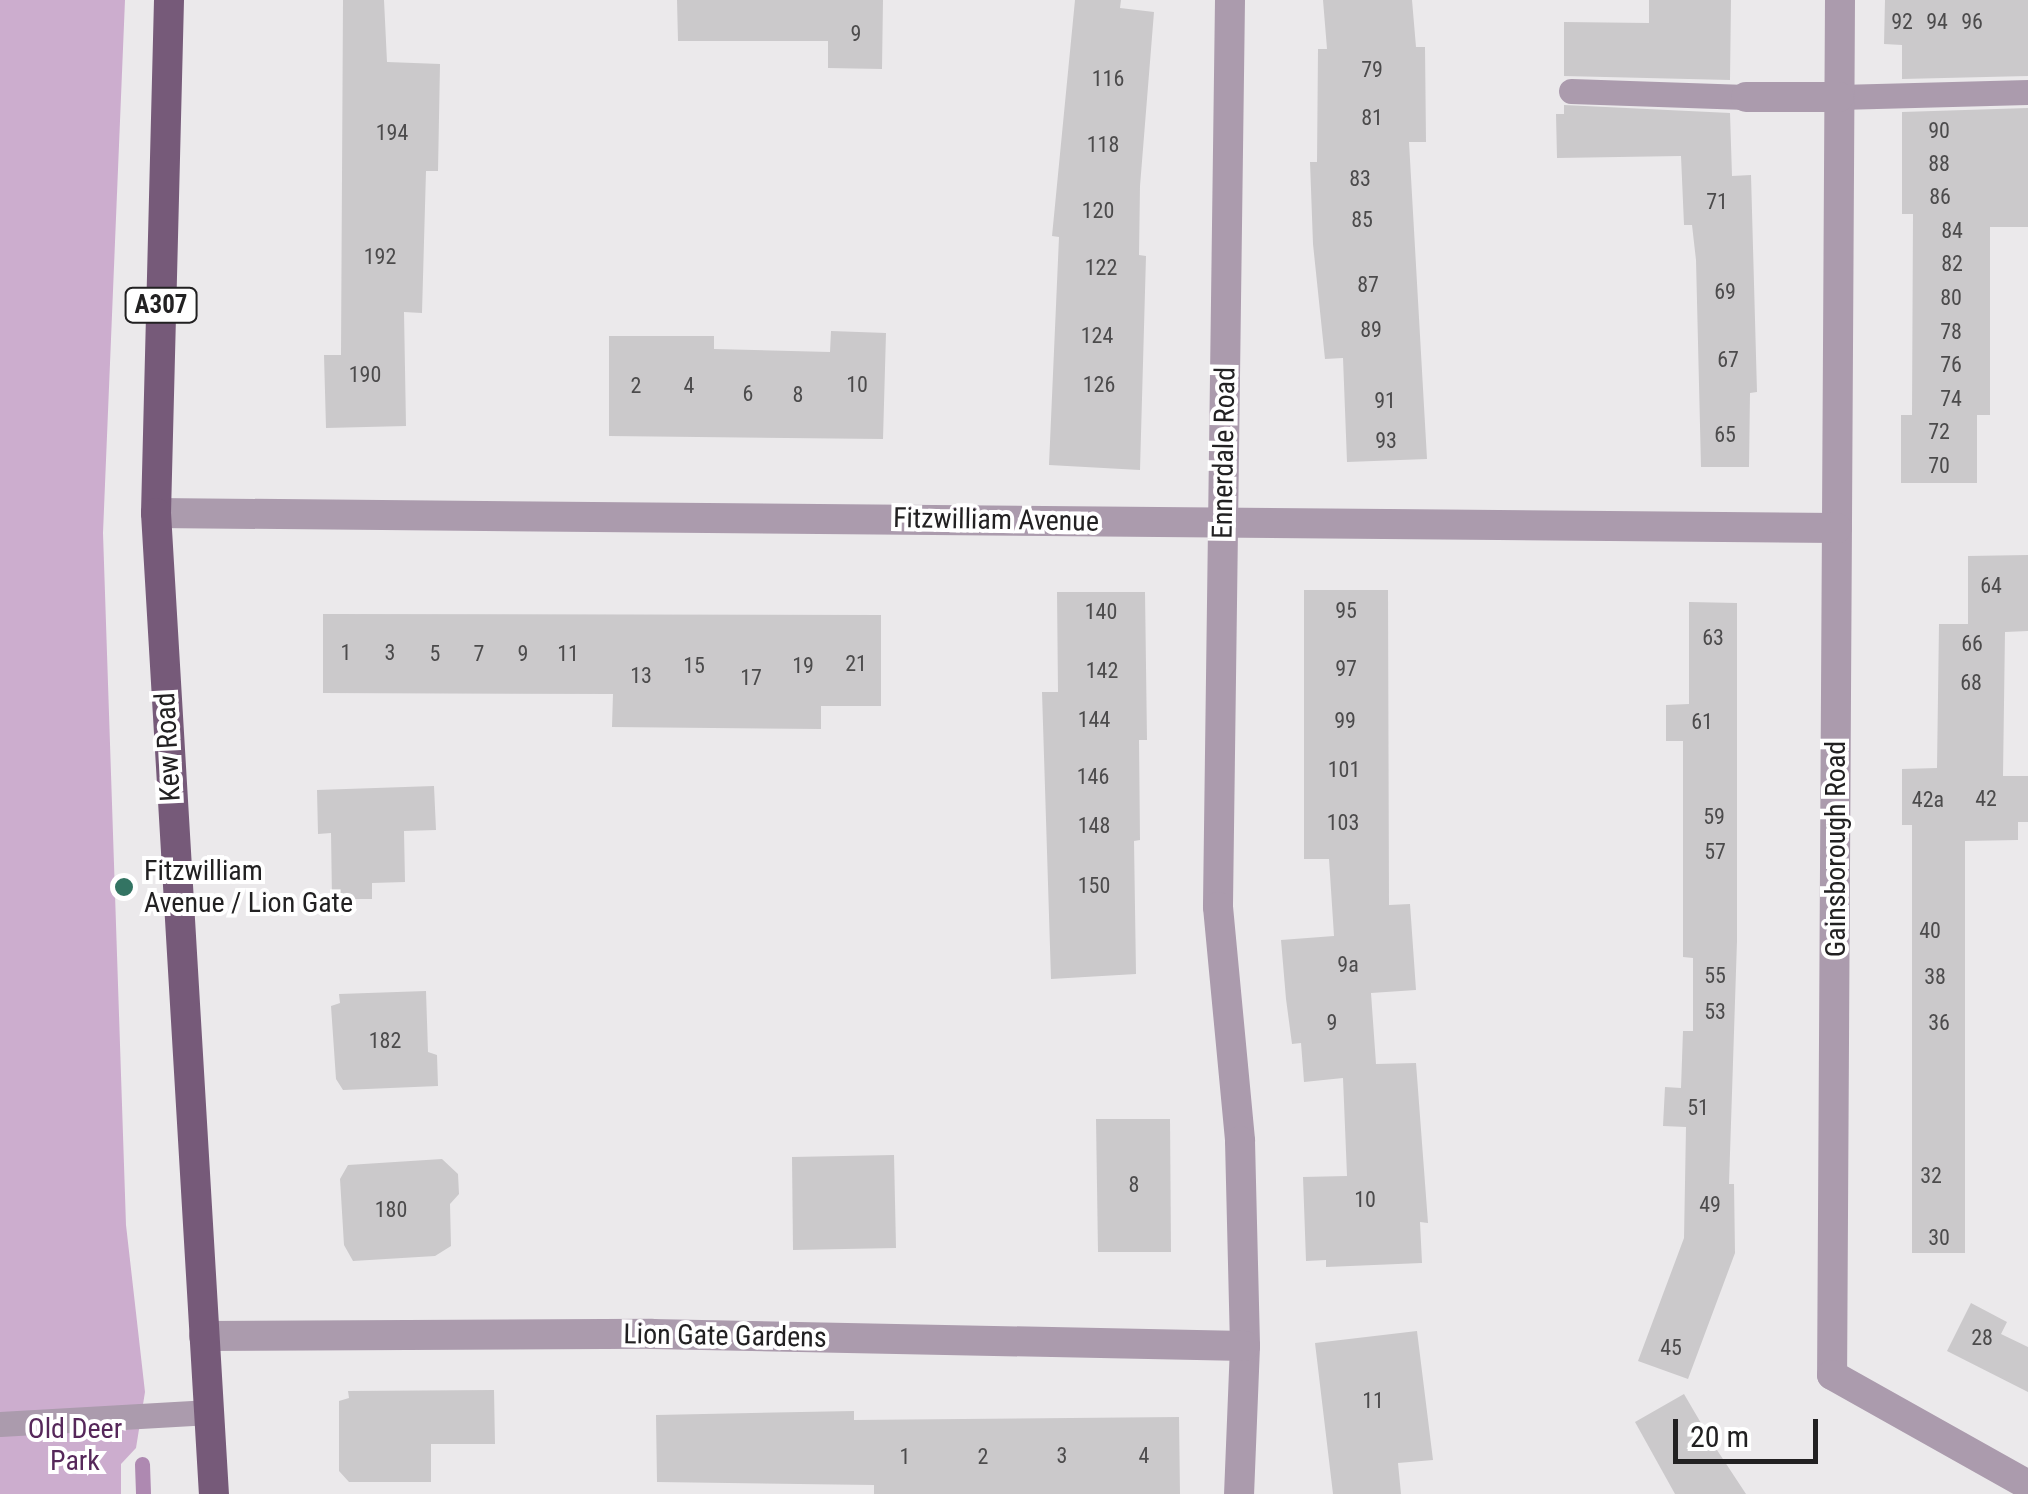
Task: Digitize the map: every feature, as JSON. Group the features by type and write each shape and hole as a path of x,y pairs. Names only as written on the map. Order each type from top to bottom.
{"main road":[{"name":"Kew Road","path":"169,0 156,512 214,1494"}],"street":[{"name":"Ennerdale Road","path":"1230,0 1218,906 1240,1141 1246,1346"},
{"name":"Gainsborough Road","path":"1840,0 1832,1376 2028,1486"},
{"path":"1746,97 1839,97"},
{"name":"Fitzwilliam Avenue","path":"156,512 1836,528"},
{"name":"Lion Gate Gardens","path":"204,1336 652,1334 1246,1346"},
{"path":"1239,1494 1246,1346"}],"lane":[{"path":"1571,91 1746,97"},
{"path":"1839,97 2028,92"},
{"path":"0,1424 210,1412"}],"green space":[{"name":"Old Deer Park","path":"0,0 125,0 103,533 126,1225 145,1392 136,1448 121,1464 121,1494 0,1494"}],"building":[{"path":"343,0 384,0 387,62 440,64 438,171 426,171 422,313 404,312 406,426 326,428 324,355 341,355"},
{"path":"677,0 883,0 882,69 828,68 828,41 678,41"},
{"path":"1075,0 1121,0 1120,8 1154,12 1140,186 1139,255 1146,256 1140,470 1049,465 1059,237 1052,236"},
{"path":"1323,0 1412,0 1416,47 1425,47 1426,142 1409,142 1427,459 1347,462 1343,358 1325,359 1313,244 1310,162 1317,162 1318,49 1327,49"},
{"path":"1649,0 1731,0 1730,80 1564,76 1564,22 1649,23"},
{"path":"1885,0 2028,0 2028,76 1902,79 1902,45 1884,44"},
{"path":"1564,105 1730,113 1732,176 1751,175 1757,392 1750,393 1749,467 1701,467 1696,260 1692,225 1684,225 1681,156 1557,158 1556,114 1564,114"},
{"path":"2028,108 2028,227 1990,227 1990,415 1977,415 1977,483 1901,483 1901,415 1912,415 1913,214 1902,214 1902,112"},
{"path":"831,331 886,333 883,439 609,436 609,336 714,336 714,349 830,352"},
{"path":"2028,555 2028,631 2005,632 2003,776 2028,776 2028,822 2018,822 2018,840 1965,841 1965,1253 1912,1253 1912,825 1902,825 1902,769 1937,768 1939,624 1968,624 1968,556"},
{"path":"1304,590 1388,590 1389,905 1410,904 1416,990 1371,993 1376,1064 1416,1063 1428,1223 1420,1222 1422,1263 1326,1267 1326,1260 1306,1261 1303,1177 1347,1176 1343,1078 1304,1082 1301,1043 1292,1044 1281,940 1334,936 1329,859 1304,859"},
{"path":"1057,592 1145,592 1147,740 1139,740 1140,840 1134,841 1136,974 1051,979 1042,692 1058,692"},
{"path":"1689,602 1737,603 1737,941 1729,1184 1734,1184 1735,1253 1688,1379 1638,1361 1684,1238 1686,1127 1663,1126 1665,1087 1681,1088 1683,1031 1693,1031 1693,958 1683,957 1683,741 1666,741 1666,705 1689,704"},
{"path":"323,614 881,615 881,706 821,706 821,729 612,727 613,694 323,693"},
{"path":"434,786 436,830 404,831 405,882 372,883 372,899 332,899 331,833 318,834 317,790"},
{"path":"426,991 428,1052 437,1055 438,1086 343,1090 336,1079 331,1006 340,1003 339,994"},
{"path":"1096,1119 1170,1119 1171,1252 1098,1252"},
{"path":"894,1155 896,1248 793,1250 792,1157"},
{"path":"442,1159 458,1174 459,1194 450,1204 451,1246 435,1256 353,1261 344,1245 340,1179 348,1165"},
{"path":"1971,1303 2007,1322 2001,1334 2028,1347 2028,1392 1947,1351"},
{"path":"1417,1331 1433,1460 1398,1463 1401,1494 1333,1494 1315,1343"},
{"path":"494,1390 495,1444 431,1444 431,1482 349,1482 339,1471 339,1401 349,1398 348,1391"},
{"path":"1684,1394 1746,1494 1675,1494 1635,1422"},
{"path":"854,1411 854,1420 1179,1417 1180,1494 874,1494 874,1485 657,1482 656,1415"}],"waterway":[{"path":"142,1464 143,1494"}],"place":[{"name":"Fitzwilliam Avenue / Lion Gate","path":"124,887"}]}
